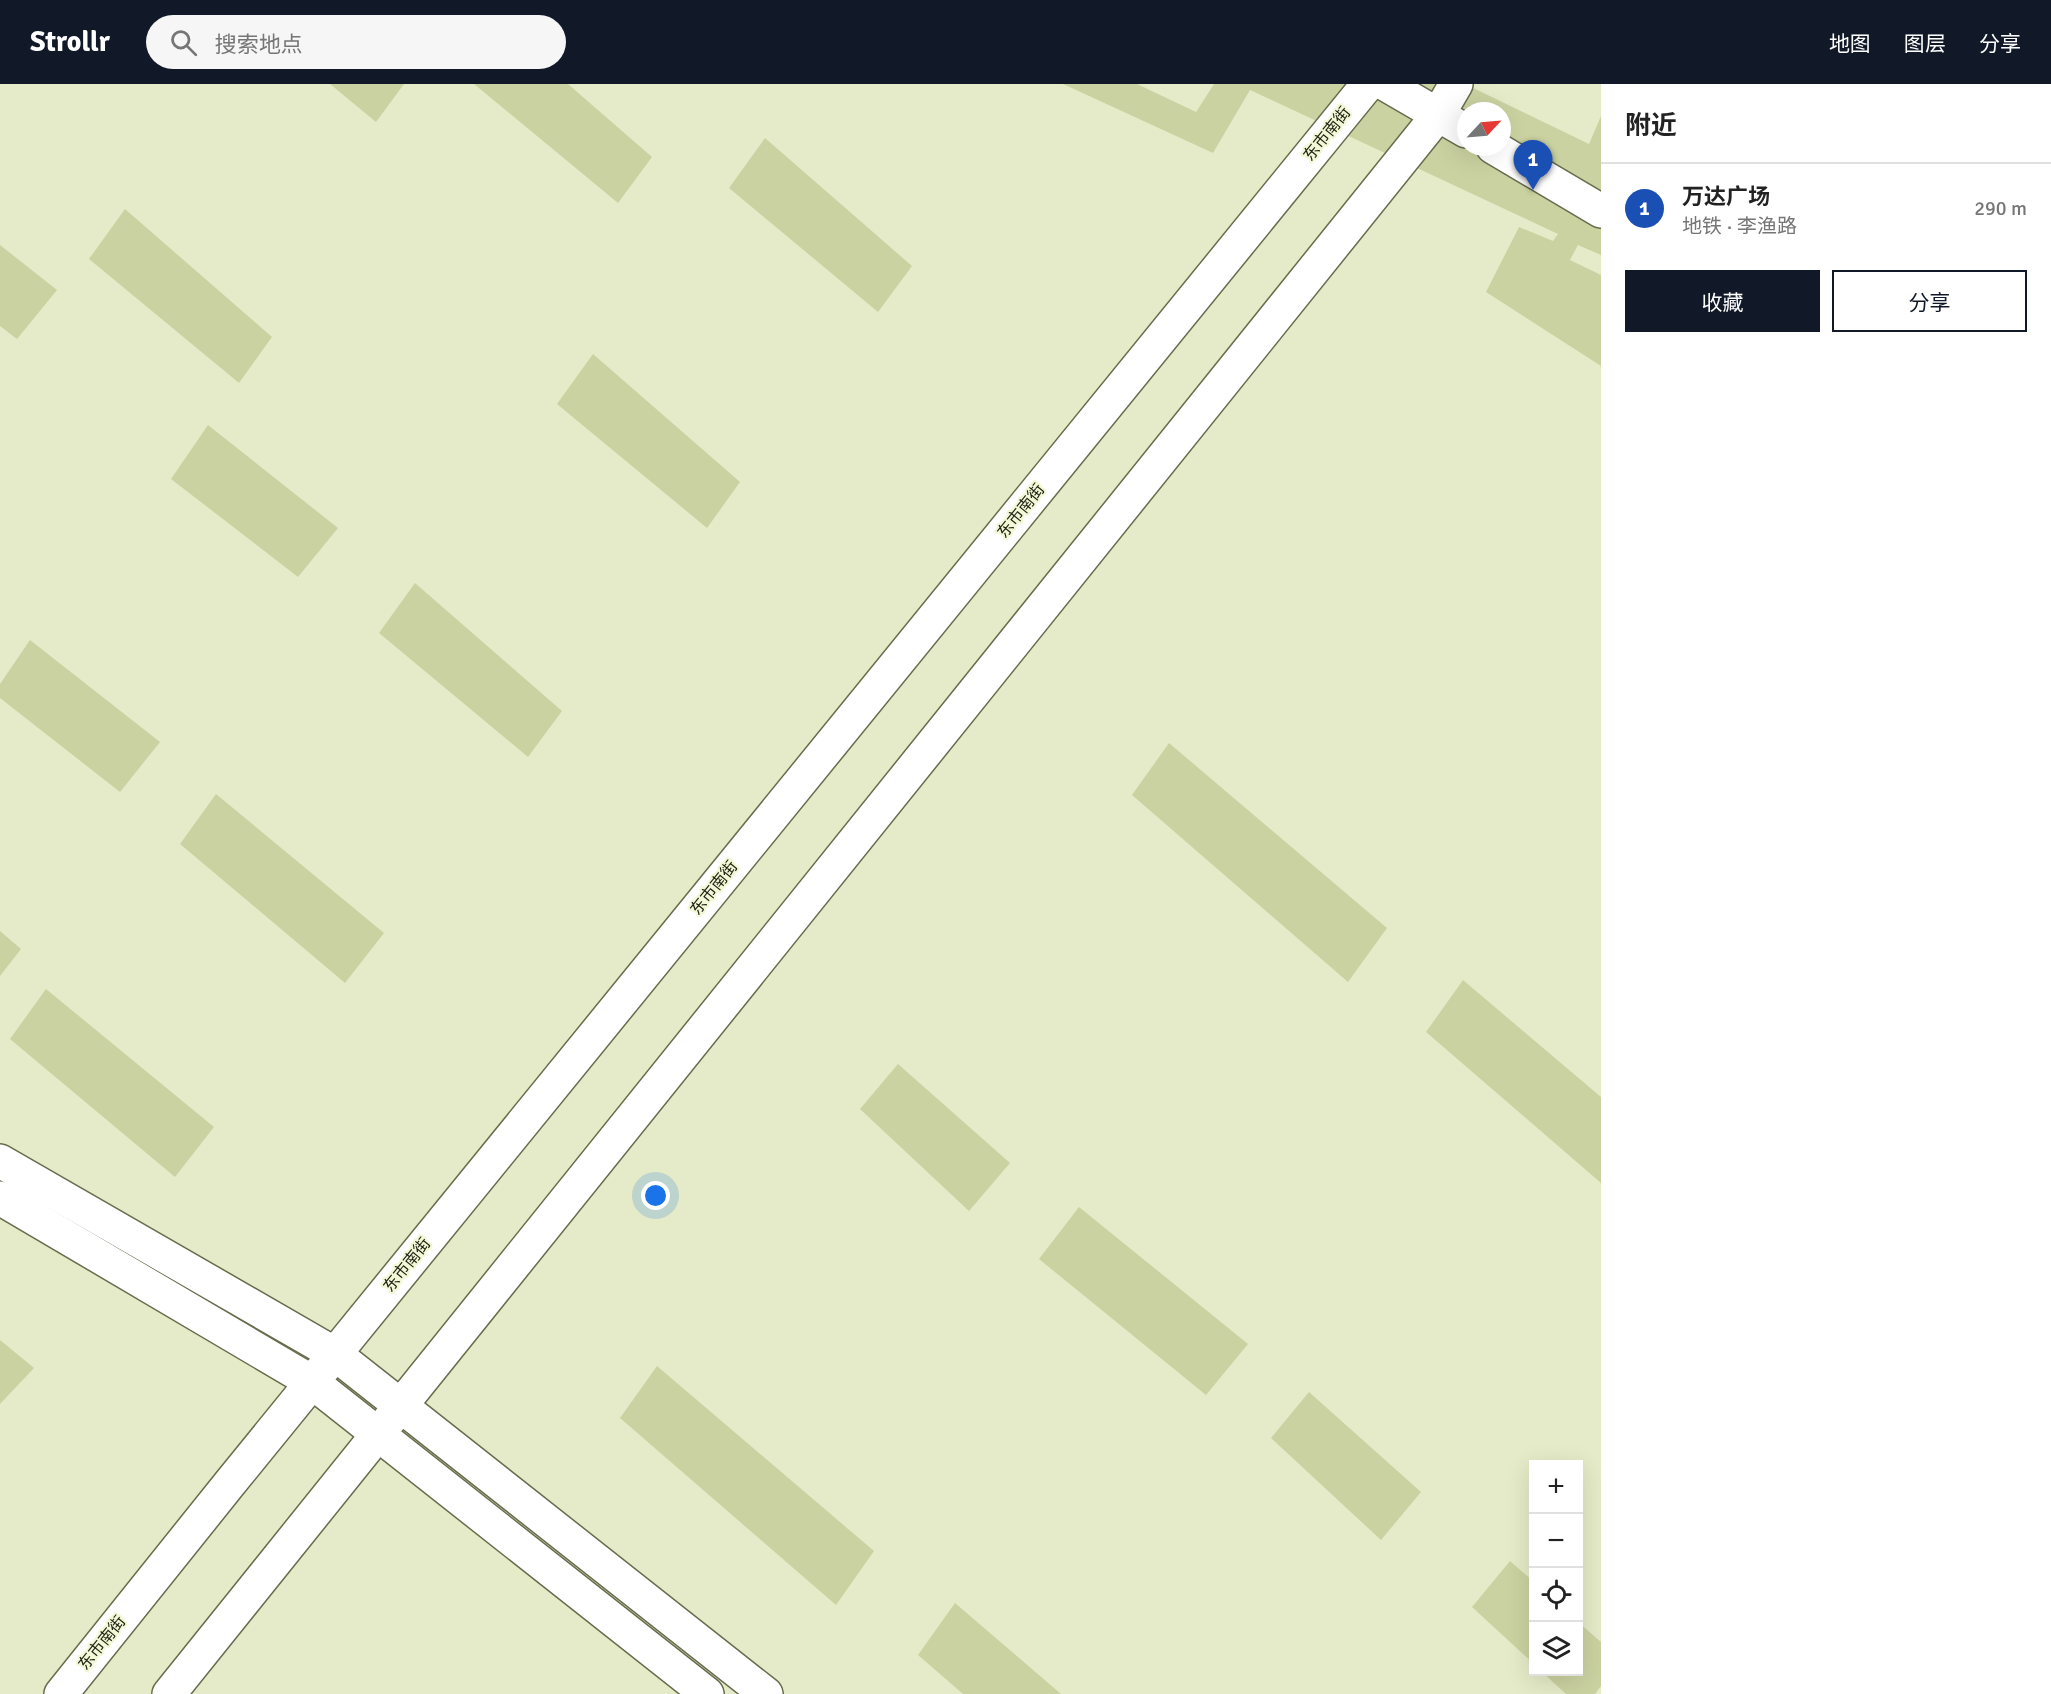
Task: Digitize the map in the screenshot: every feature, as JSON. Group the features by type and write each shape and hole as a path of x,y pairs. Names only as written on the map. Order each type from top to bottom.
{"main road":[{"name":"东市南街","path":"61,1694 1368,84"},
{"path":"1385,84 1452,123"},
{"path":"170,1694 401,1405 1452,123 1456,84"},
{"path":"1508,156 1601,211"},
{"path":"0,1161 335,1354 766,1694"},
{"path":"0,1198 312,1382 707,1694"}],"building":[{"path":"330,84 404,84 376,122"},
{"path":"474,84 568,84 652,157 618,203"},
{"path":"1063,84 1137,84 1196,112 1214,84 1465,84 1502,102 1457,102 1457,156 1511,156 1511,106 1589,144 1601,116 1601,255 1578,245 1570,260 1601,275 1601,366 1486,292 1519,227 1553,241 1558,234 1250,90 1213,153"},
{"path":"765,138 912,266 878,312 729,188"},
{"path":"125,209 272,337 239,383 89,259"},
{"path":"0,245 57,290 17,339 0,326"},
{"path":"593,354 740,482 707,528 557,404"},
{"path":"208,425 338,528 298,577 171,479"},
{"path":"415,583 562,711 528,757 379,633"},
{"path":"30,640 160,742 120,792 0,698 0,684"},
{"path":"1169,743 1387,928 1348,982 1132,795"},
{"path":"216,794 384,933 345,983 180,844"},
{"path":"0,931 21,949 0,976"},
{"path":"1463,980 1601,1097 1601,1183 1426,1032"},
{"path":"46,989 214,1127 175,1177 10,1039"},
{"path":"898,1064 1010,1163 969,1211 860,1109"},
{"path":"1079,1207 1248,1344 1206,1395 1039,1259"},
{"path":"0,1340 34,1368 0,1404"},
{"path":"657,1366 874,1551 836,1605 620,1418"},
{"path":"1309,1392 1421,1492 1381,1540 1271,1438"},
{"path":"1510,1561 1529,1578 1529,1659 1472,1607"},
{"path":"955,1603 1061,1694 963,1694 918,1655"},
{"path":"1583,1626 1601,1642 1601,1686 1595,1694 1566,1694 1546,1676 1583,1676"}],"place":[{"name":"万达广场","path":"1533,190"}]}
